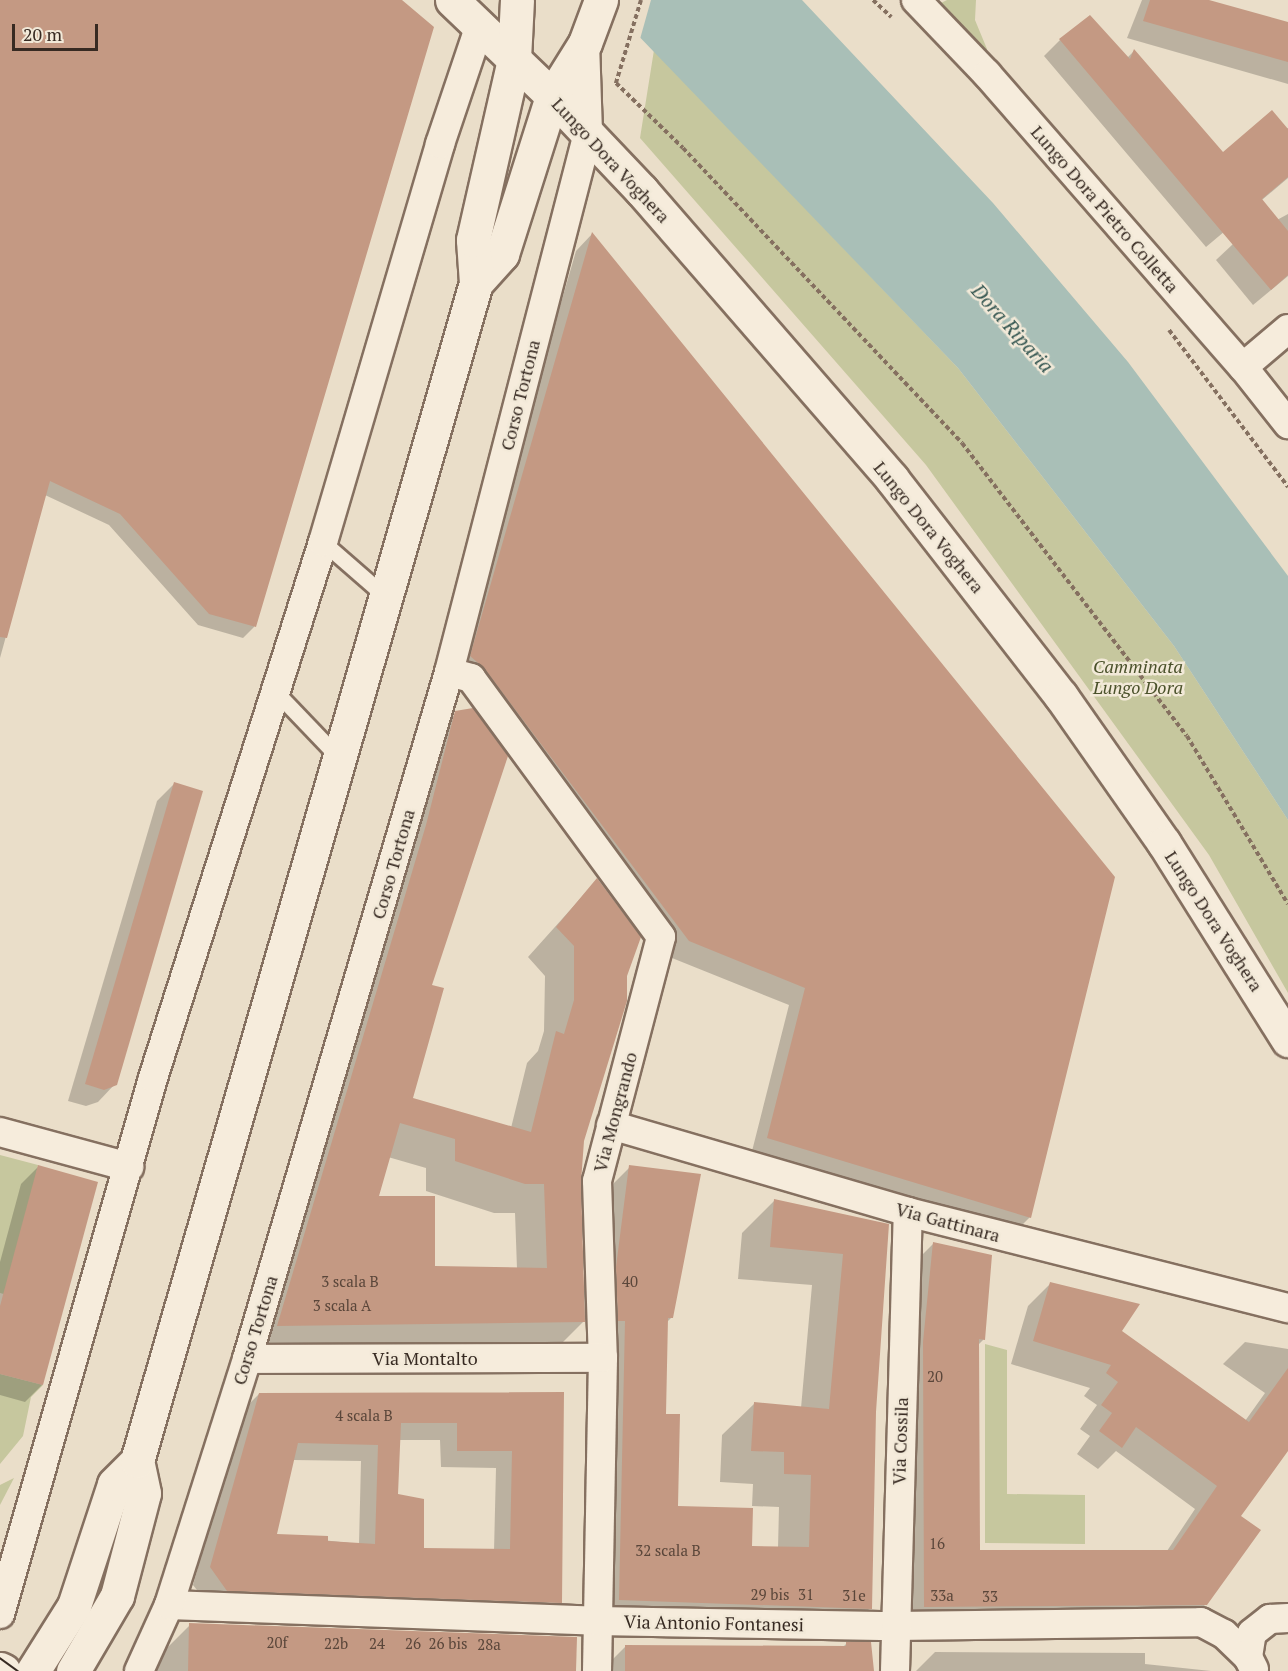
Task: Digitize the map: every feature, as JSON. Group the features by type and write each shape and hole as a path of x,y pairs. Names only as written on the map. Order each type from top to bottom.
{"main road":[{"name":"Lungo Dora Voghera","path":"452,0 588,133 776,344 959,564 1061,696 1164,843 1288,1040"},
{"name":"Corso Tortona","path":"73,1671 117,1596 144,1493 137,1461 387,598 408,511 476,283 473,240 514,59 517,0"},
{"name":"Corso Tortona","path":"476,283 502,254 552,96 585,43 599,6"},
{"name":"Corso Tortona","path":"33,1671 74,1606 114,1484 137,1461"}],"street":[{"name":"Lungo Dora Pietro Colletta","path":"916,0 987,74 1244,366 1288,424"},
{"path":"0,1614 153,1078 276,692 440,144 480,25"},
{"name":"Corso Tortona","path":"139,1671 170,1605 247,1359 449,672 588,133 585,43"},
{"path":"1244,366 1288,330"},
{"name":"Via Mongrando","path":"449,672 471,678 661,937 597,1181 603,1358 597,1671"},
{"name":"Via Gattinara","path":"611,1125 908,1212 1288,1308"},
{"path":"0,1132 129,1167"},
{"name":"Via Cossila","path":"895,1671 908,1212"},
{"name":"Via Montalto","path":"247,1359 603,1358"},
{"path":"0,1553 18,1538 28,1522"},
{"name":"Via Antonio Fontanesi","path":"170,1605 597,1621 895,1626 1201,1622 1224,1634 1252,1664"},
{"path":"1252,1664 1248,1645 1260,1624 1270,1619 1288,1618"}],"lane":[{"path":"322,542 387,598"},
{"path":"276,692 341,759"}],"path":[{"path":"641,0 616,83 683,148 962,443 1187,736 1288,904"},
{"path":"1210,384 1288,487"}],"green space":[{"path":"947,0 976,0 975,20 987,49 976,63 939,4"},
{"name":"Camminata Lungo Dora","path":"654,50 958,368 1174,646 1288,820 1288,993 1209,855 926,465 640,138"},
{"path":"0,1155 38,1165 11,1296 0,1293"},
{"path":"985,1344 1007,1350 1007,1494 1085,1495 1085,1544 985,1543"},
{"path":"0,1374 43,1385 31,1397 23,1436 0,1464"},
{"path":"14,1478 0,1505 0,1485"}],"water":[{"name":"Dora Riparia","path":"604,0 802,0 993,203 1128,362 1288,576 1288,820 1174,646 958,368"}],"pier":[{"path":"601,0 651,0 640,39 602,2"}],"building":[{"path":"0,0 402,0 434,27 256,627 209,614 120,514 50,481 7,638 0,637"},
{"path":"1150,0 1209,0 1288,22 1288,62 1143,21"},
{"path":"1090,15 1130,59 1134,49 1223,152 1272,110 1288,129 1288,177 1262,199 1288,231 1288,275 1271,290 1059,39"},
{"path":"592,232 1115,877 1031,1218 767,1138 805,988 689,941 484,668 470,656"},
{"path":"473,708 508,756 432,985 444,988 413,1098 531,1132 556,1031 564,1034 574,1000 574,946 556,927 597,878 641,937 627,976 627,1001 584,1141 581,1182 585,1322 277,1326 426,825 455,711","holes":["400,1123 455,1139 455,1161 525,1184 544,1184 547,1268 435,1266 435,1196 379,1196"]},
{"path":"174,782 203,791 117,1085 104,1090 85,1084"},
{"path":"38,1165 98,1182 43,1385 0,1374 0,1306"},
{"path":"629,1165 701,1174 673,1318 668,1318 666,1414 680,1414 678,1506 753,1508 752,1546 809,1547 811,1475 784,1474 784,1452 751,1451 754,1402 829,1409 843,1254 770,1247 774,1199 889,1224 876,1412 872,1609 619,1600 625,1321 618,1321 616,1267"},
{"path":"933,1242 992,1255 985,1340 979,1339 980,1550 1173,1550 1217,1486 1136,1427 1122,1448 1099,1431 1112,1413 1101,1405 1118,1382 1106,1373 1111,1365 1033,1341 1050,1282 1140,1304 1122,1331 1249,1422 1288,1368 1288,1451 1241,1516 1261,1530 1207,1605 924,1607 923,1342"},
{"path":"564,1392 562,1603 227,1591 210,1567 259,1393","holes":["401,1423 457,1423 457,1451 512,1451 510,1549 424,1548 424,1499 398,1494","298,1443 378,1445 375,1544 328,1541 328,1536 277,1534"]},
{"path":"189,1623 577,1637 576,1671 188,1671"},
{"path":"846,1642 871,1642 874,1671 625,1671 625,1645 846,1646"}],"tram line":[{"path":"0,1658 18,1671"}]}
